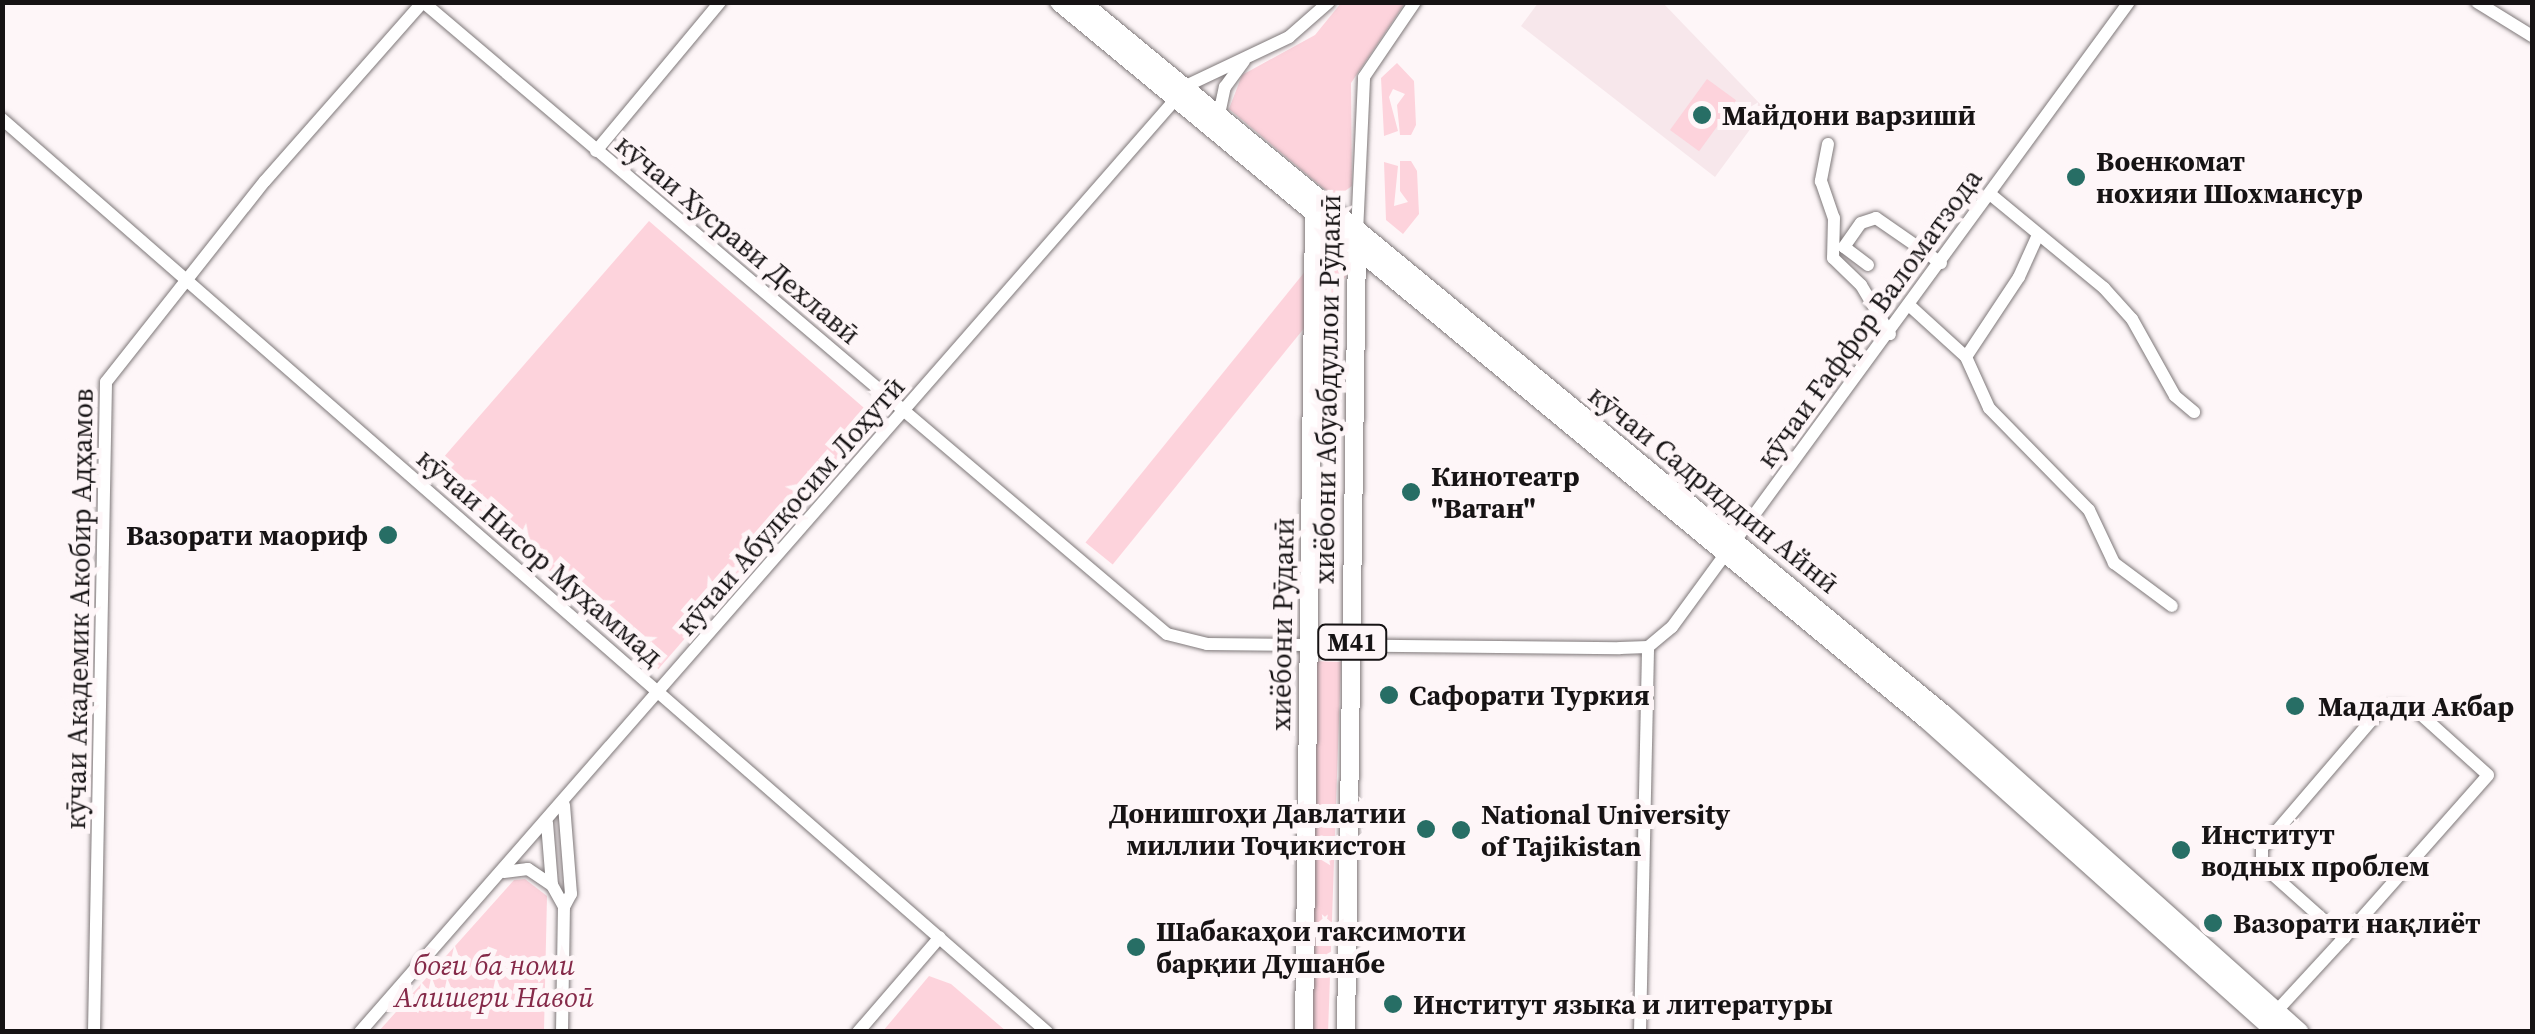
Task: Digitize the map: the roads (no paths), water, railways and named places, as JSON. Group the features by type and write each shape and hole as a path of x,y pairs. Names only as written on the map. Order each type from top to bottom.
{"highway":[{"name":"кӯчаи Садриддин Айнӣ","path":"1059,2 1104,32 1890,679 2090,852 2273,1022 2300,1032"},
{"name":"кӯчаи Садриддин Айнӣ","path":"1081,2 1104,32"},
{"name":"кӯчаи Садриддин Айнӣ","path":"1218,126 1314,217 1356,242"},
{"name":"хиёбони Рӯдакӣ","path":"1304,1032 1314,217"},
{"name":"хиёбони Абуабдуллои Рӯдакӣ","path":"1346,1032 1356,242"}],"street":[{"path":"596,151 720,2"},
{"path":"1180,95 1307,26 1329,2"},
{"name":"хиёбони Абуабдуллои Рӯдакӣ","path":"1356,242 1364,77 1415,2"},
{"name":"кӯчаи Ғаффор Валоматзода","path":"1648,647 1672,626 1890,334 2129,2"},
{"path":"2477,2 2532,36"},
{"name":"кӯчаи Хусрави Дехлавӣ","path":"423,3 1159,630 1198,643 1309,644"},
{"name":"кӯчаи Академик Акобир Адҳамов","path":"94,1032 106,382 186,278 423,3"},
{"path":"1218,126 1225,87 1246,59"},
{"name":"кӯчаи Абулқосим Лоҳутӣ","path":"360,1032 564,805 1180,95"},
{"name":"кӯчаи Нисор Муҳаммад","path":"2,119 1047,1032"},
{"path":"1828,144 1821,181 1824,203 1834,218 1833,258 1861,285 1890,334"},
{"path":"1990,194 2132,319 2174,396 2194,412"},
{"path":"1868,265 1844,247 1862,224 1876,218 1941,262"},
{"path":"1966,357 2020,277 2038,235"},
{"path":"1910,306 1966,357 1989,408 2089,510 2114,563 2172,606"},
{"path":"1309,644 1648,647 1640,1032"},
{"path":"2273,1022 2488,775 2418,712 2382,708 2262,848 2262,865 2344,938"},
{"path":"562,1032 564,908 570,894 564,805"},
{"path":"547,823 552,885 564,908"},
{"path":"504,872 528,869 552,885"},
{"path":"858,1032 940,938"}],"place":[{"name":"Майдони варзишӣ","path":"1702,115"},
{"name":"Военкомат нохияи Шохмансур","path":"2076,177"},
{"name":"Кинотеатр \"Ватан\"","path":"1411,492"},
{"name":"Вазорати маориф","path":"388,535"},
{"name":"Сафорати Туркия","path":"1389,695"},
{"name":"Мадади Акбар","path":"2295,706"},
{"name":"Донишгоҳи Давлатии миллии Тоҷикистон","path":"1426,829"},
{"name":"National University of Tajikistan","path":"1461,830"},
{"name":"Институт водных проблем","path":"2181,850"},
{"name":"Вазорати нақлиёт","path":"2213,923"},
{"name":"Шабакаҳои таксимоти барқии Душанбе","path":"1136,947"},
{"name":"Институт языка и литературы","path":"1393,1004"}],"park label":[{"name":"боғи ба номи Алишери Навоӣ","path":"494,981"}]}
